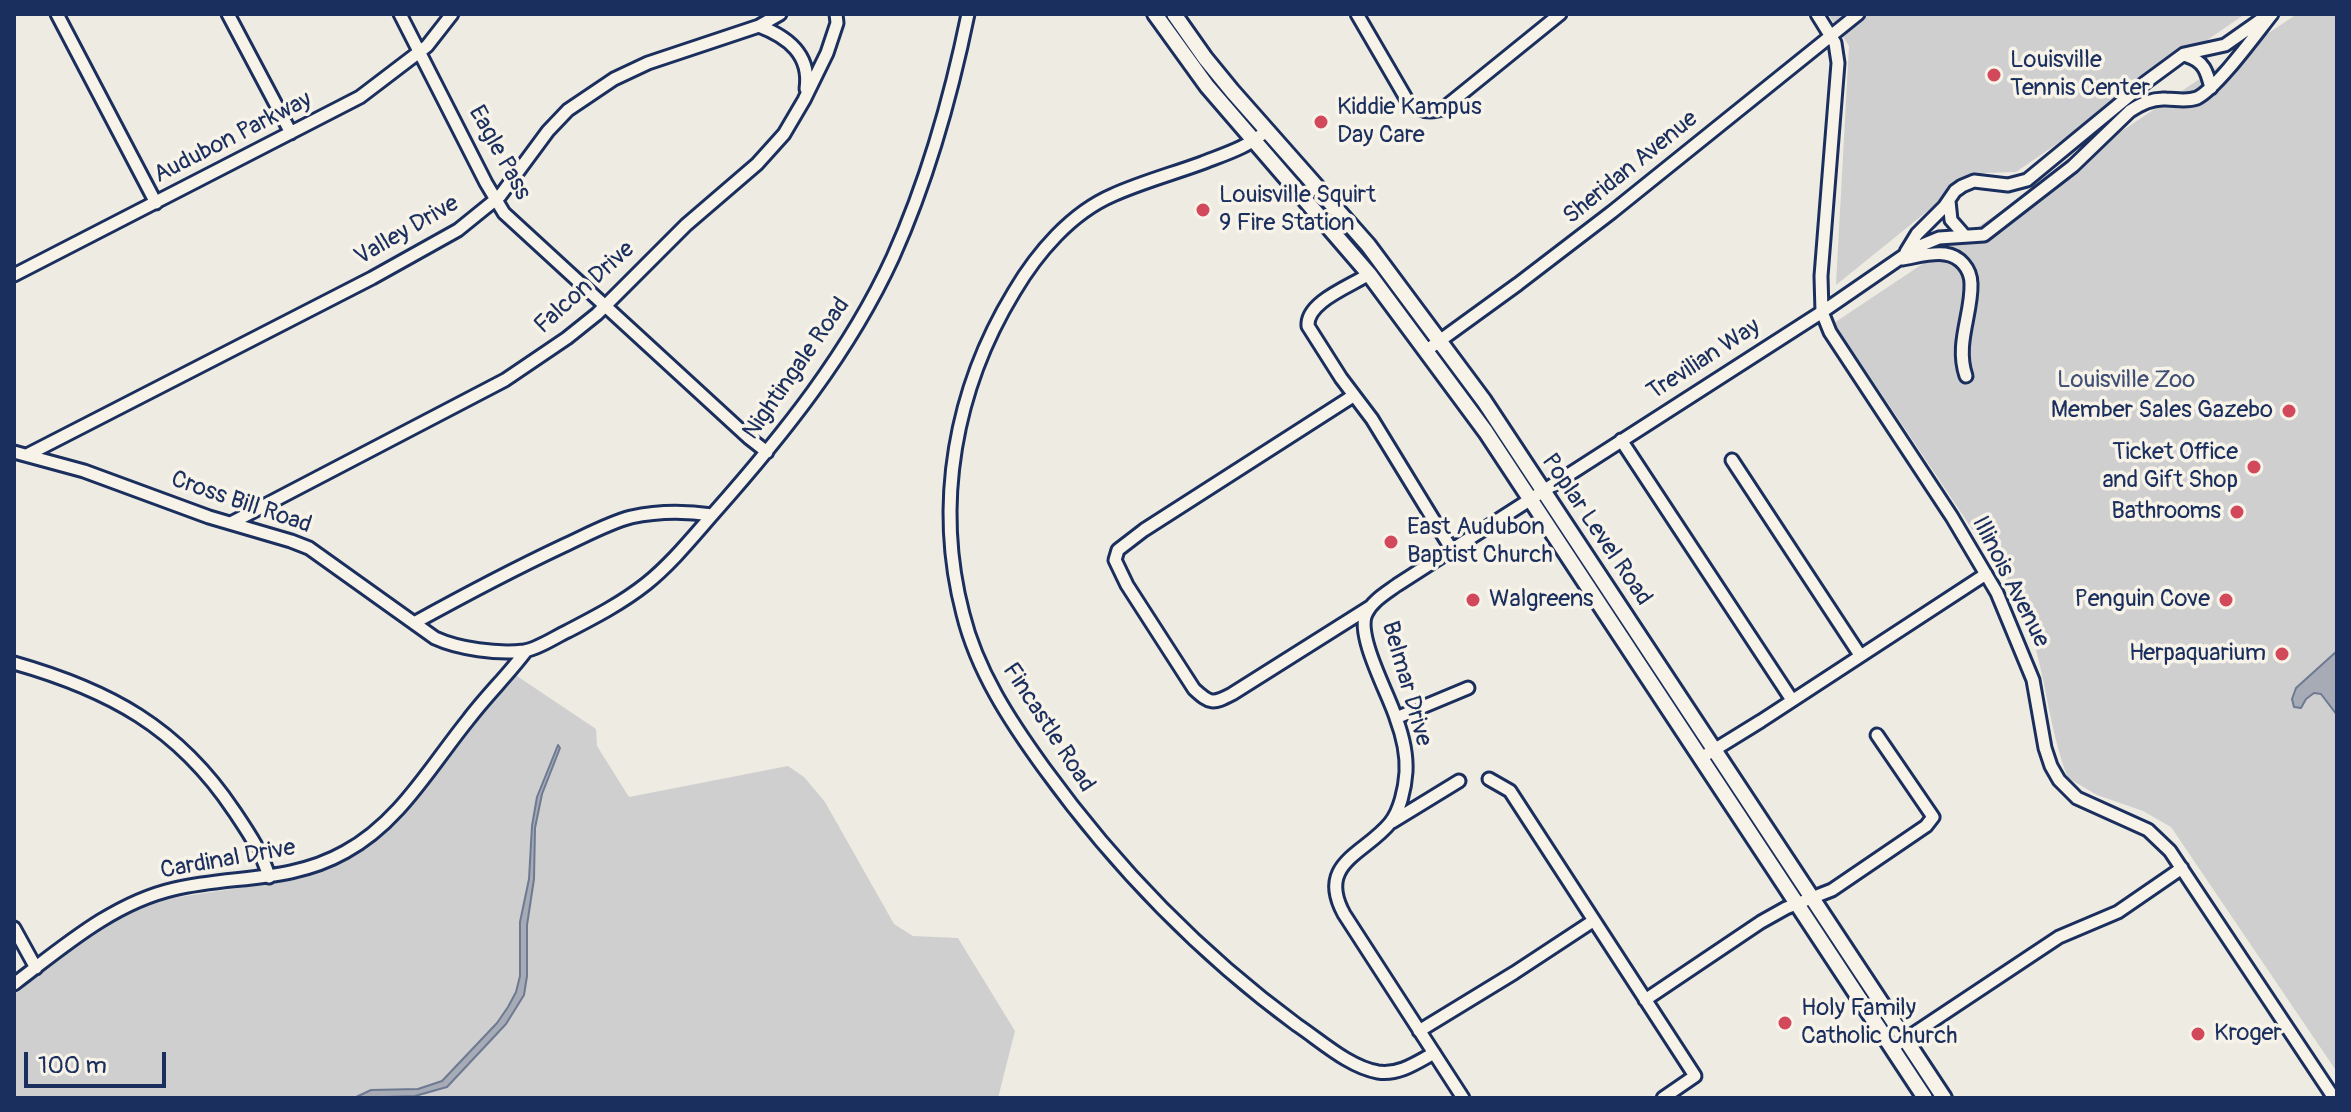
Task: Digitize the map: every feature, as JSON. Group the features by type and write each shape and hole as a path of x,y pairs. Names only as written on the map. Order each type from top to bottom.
{"main road":[{"name":"Poplar Level Road","path":"1155,14 1190,65 1369,274 1538,495 1715,750 1944,1098"},
{"name":"Poplar Level Road","path":"1174,14 1205,58 1368,245 1441,341 1701,758 1925,1098"}],"street":[{"path":"57,14 156,203"},
{"path":"228,14 291,133"},
{"name":"Eagle Pass","path":"400,14 504,213 767,452"},
{"name":"Audubon Parkway","path":"15,271 156,203 360,97 420,52 452,14"},
{"name":"Valley Drive","path":"27,455 458,230 495,200 548,131 568,110 589,95 636,68 759,26 780,14"},
{"name":"Falcon Drive","path":"231,523 505,380 567,338 605,306 678,232 757,164 784,134 827,53 837,23 836,14"},
{"name":"Nightingale Road","path":"526,651 596,617 626,599 660,571 767,452 825,376 859,324 894,255 948,105 968,14"},
{"path":"1357,14 1407,100 1420,109 1430,111 1444,108 1560,14"},
{"name":"Illinois Avenue","path":"1817,14 1838,53 1821,276 1822,312 1830,332 1986,574 2030,671 2045,748 2059,780 2077,798 2148,830 2165,845 2334,1098"},
{"name":"Sheridan Avenue","path":"1427,350 1612,212 1858,14"},
{"name":"Trevilian Way","path":"1901,259 1917,234 1955,191 1974,181 2008,185 2027,180 2184,54 2225,45 2271,14"},
{"name":"Trevilian Way","path":"1538,495 1927,242 1939,238 1984,235 2073,166 2141,104 2165,98 2190,100 2198,97 2211,88 2271,14"},
{"path":"759,26 780,34 793,44 802,58 807,78 804,100"},
{"path":"2184,54 2198,59 2207,71 2211,88"},
{"name":"Fincastle Road","path":"1267,130 1255,141 1110,196 1067,225 1025,275 1007,303 983,354 963,409 950,498 954,575 963,617 980,663 1028,746 1109,852 1182,929 1281,1013 1332,1050 1366,1069 1380,1073 1395,1072 1434,1053"},
{"path":"1949,200 1951,220 1965,236"},
{"path":"1901,259 1944,253 1964,263 1972,282 1963,331 1962,366 1966,376"},
{"path":"1369,274 1316,306 1307,322 1353,396 1372,419 1452,550"},
{"path":"1353,396 1144,530 1124,545 1116,555 1116,565 1194,689 1205,699 1215,702 1370,607"},
{"path":"1621,440 1792,700"},
{"name":"Cross Bill Road","path":"14,452 84,471 309,548 435,638 463,648 526,651"},
{"path":"1732,460 1860,655"},
{"name":"Belmar Drive","path":"1391,822 1401,799 1406,771 1405,755 1396,718 1372,658 1364,618 1370,607 1397,585 1538,495"},
{"path":"414,623 607,525 647,515 688,512 712,515"},
{"path":"1701,758 1986,574"},
{"name":"Cardinal Drive","path":"14,984 94,925 163,892 291,873 325,862 360,843 403,805 474,712 526,651"},
{"path":"14,663 89,689 140,715 163,731 204,771 229,804 259,850 269,877"},
{"path":"1396,718 1468,688"},
{"path":"1645,1000 1761,922 1786,908 1832,890 1926,826 1933,817 1877,735"},
{"path":"1489,779 1510,791 1695,1076 1663,1098"},
{"path":"1459,781 1391,822 1354,853 1337,875 1336,894 1344,914 1463,1098"},
{"path":"1892,1048 2059,937 2118,912 2182,868"},
{"path":"1419,1031 1593,921"},
{"path":"14,928 36,968"}],"green space":[{"path":"1828,14 2245,14 2016,172 1985,173 1954,181 1935,205 1836,285 1849,46"},
{"name":"Louisville Zoo","path":"2297,14 2337,14 2337,1072 2171,827 2143,811 2097,795 2068,778 2039,660 2020,606 2007,581 1834,323"},
{"path":"514,674 596,729 597,746 629,797 788,766 804,777 825,802 894,924 913,936 958,938 1015,1031 998,1098 14,1098 14,990 113,922 159,900 292,880 322,870 368,844 404,816"}],"shaded area":[{"path":"2337,651 2337,715 2321,694 2314,693 2301,708 2294,707 2292,699 2296,688"},
{"path":"558,745 560,748 542,794 535,828 524,995 506,1024 447,1087 415,1096 354,1098 371,1090 418,1089 442,1081 497,1023 508,1007 520,976 520,922 529,879 537,797"}],"place":[{"name":"Louisville Tennis Center","path":"1994,75"},
{"name":"Kiddie Kampus Day Care","path":"1321,122"},
{"name":"Louisville Squirt 9 Fire Station","path":"1203,210"},
{"name":"Member Sales Gazebo","path":"2289,411"},
{"name":"Ticket Office and Gift Shop","path":"2254,467"},
{"name":"Bathrooms","path":"2237,512"},
{"name":"East Audubon Baptist Church","path":"1391,542"},
{"name":"Walgreens","path":"1473,600"},
{"name":"Penguin Cove","path":"2226,600"},
{"name":"Herpaquarium","path":"2282,654"},
{"name":"Holy Family Catholic Church","path":"1785,1023"},
{"name":"Kroger","path":"2198,1034"}]}
